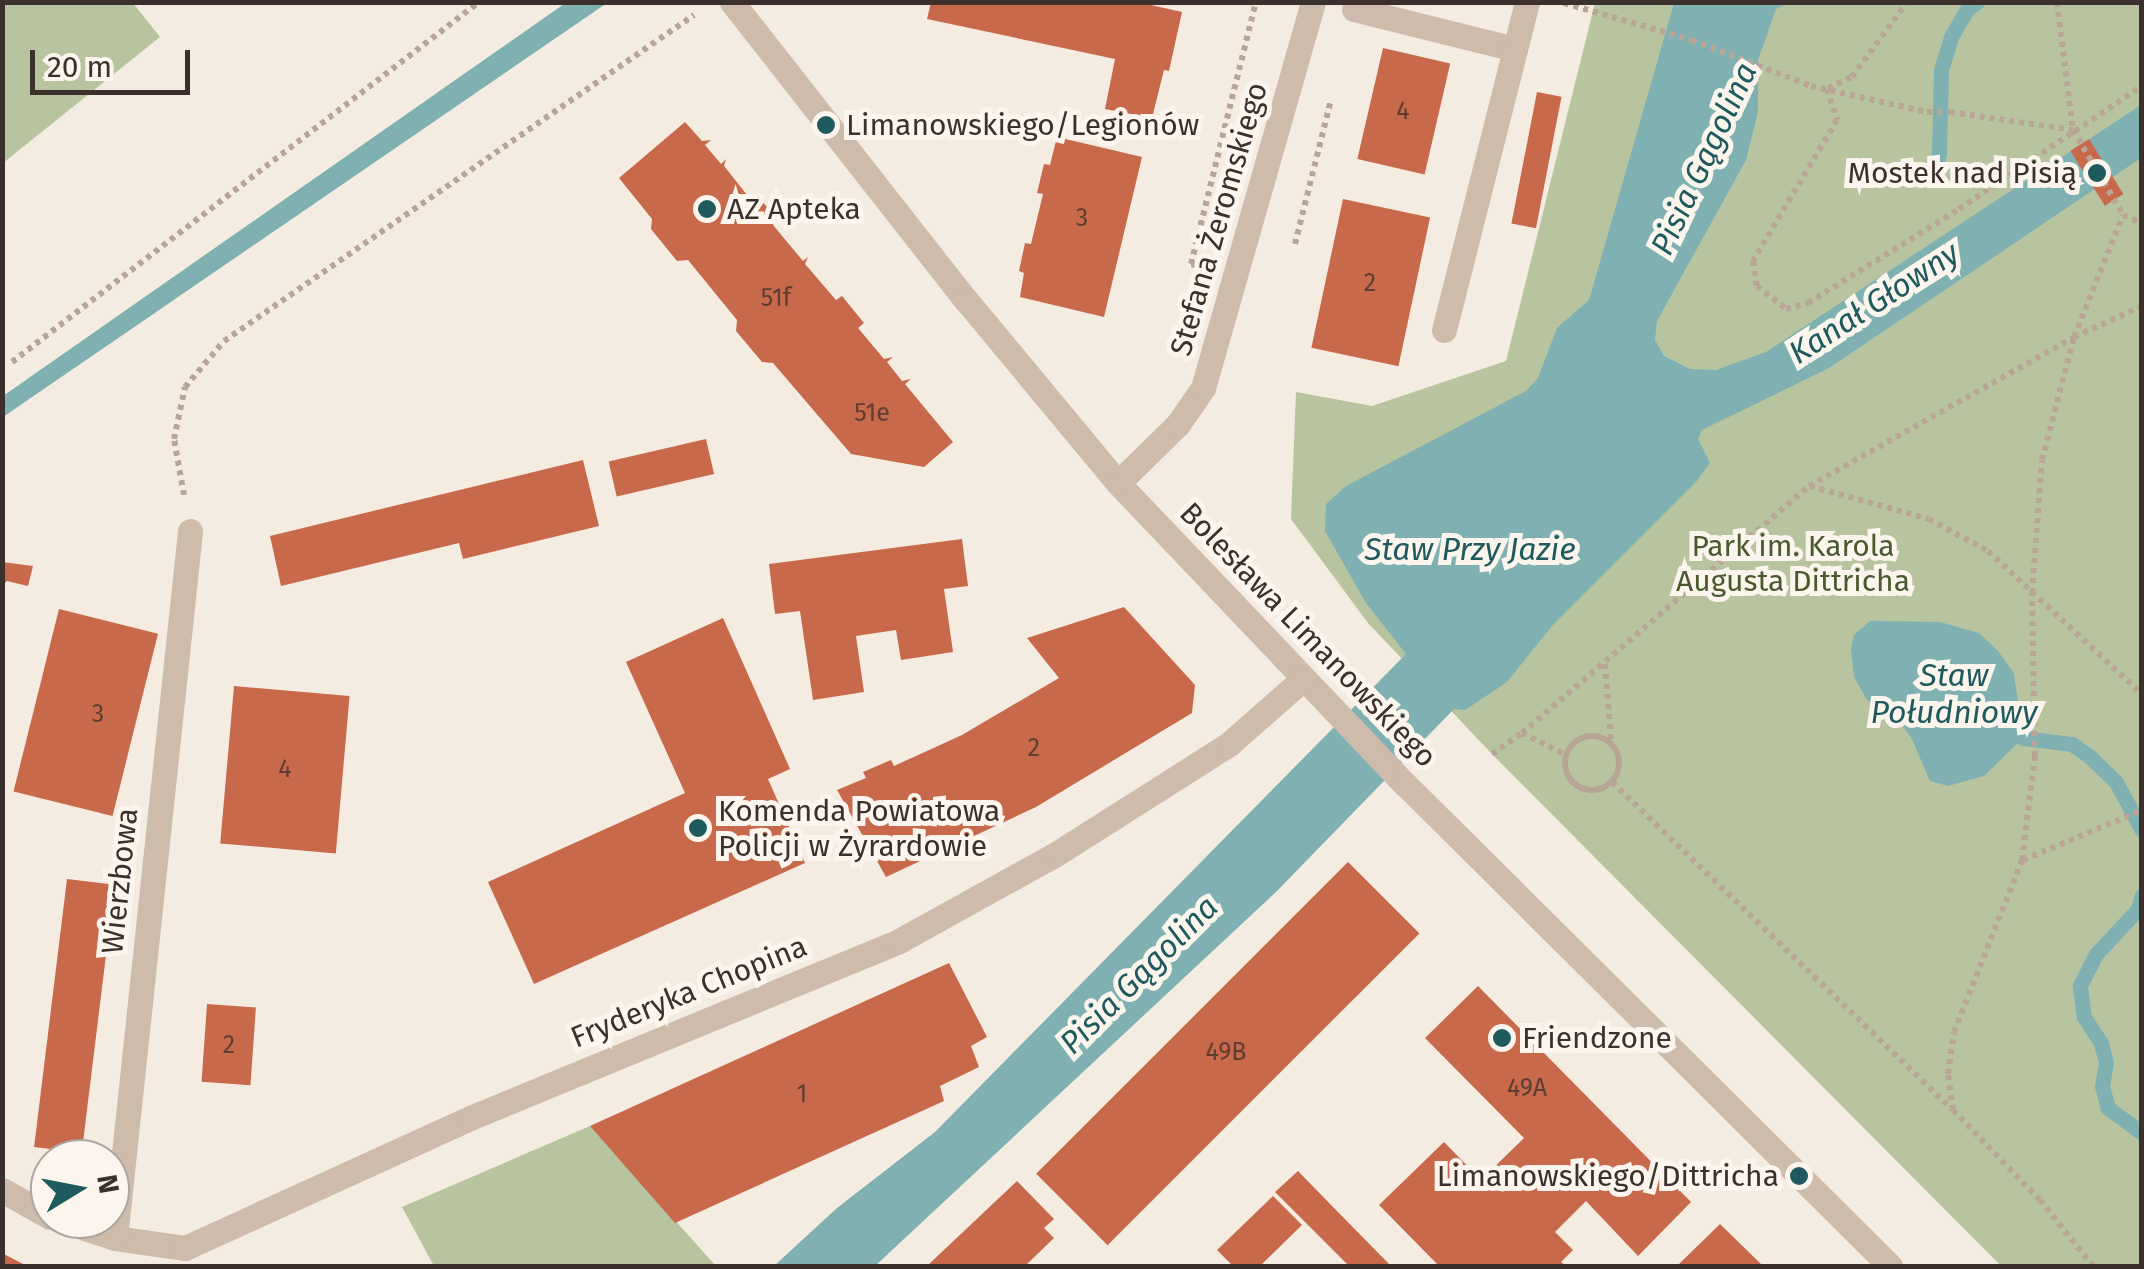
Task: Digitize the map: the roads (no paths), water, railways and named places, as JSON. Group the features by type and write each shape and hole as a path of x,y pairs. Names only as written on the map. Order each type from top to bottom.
{"street":[{"name":"Bolesława Limanowskiego","path":"732,2 954,285 1118,483 1404,784 1890,1266"},
{"name":"Stefana Żeromskiego","path":"1118,483 1178,424 1204,388 1314,2"},
{"path":"1444,330 1527,2"},
{"path":"1354,10 1515,48"},
{"name":"Wierzbowa","path":"126,1139 190,532"},
{"name":"Fryderyka Chopina","path":"119,1239 177,1257 470,1118 898,941 1056,854 1229,744 1302,679"},
{"name":"Fryderyka Chopina","path":"2,1190 30,1205"}],"water":[{"path":"567,2 607,3 3,417 3,396"},
{"path":"1674,3 1789,3 1776,9 1758,60 1758,112 1746,160 1657,321 1655,340 1664,356 1690,369 1716,370 1766,352 2141,105 2141,158 1829,368 1702,430 1698,439 1710,463 1696,482 1552,626 1507,682 1465,710 1454,709 1276,892 875,1266 774,1266 837,1208 935,1132 1406,654 1366,603 1325,531 1326,504 1346,486 1526,391 1538,378 1557,328 1589,300"},
{"name":"Staw Południowy","path":"1870,621 1940,622 1979,633 2014,673 2023,738 1984,776 1948,786 1930,781 1911,737 1896,718 1867,700 1854,677 1854,635"}],"waterway":[{"path":"1934,171 1939,153 1941,70 1951,37 1967,9 1977,2"},
{"path":"2023,738 2072,744 2089,756 2116,782 2142,830"},
{"path":"2142,895 2138,909 2096,954 2080,986 2084,1017 2101,1043 2106,1063 2102,1086 2108,1108 2142,1133"}],"place":[{"name":"Limanowskiego/Legionów","path":"826,125"},
{"name":"Mostek nad Pisią","path":"2097,173"},
{"name":"AZ Apteka","path":"707,209"},
{"name":"Komenda Powiatowa Policji w Żyrardowie","path":"698,828"},
{"name":"Friendzone","path":"1502,1038"},
{"name":"Limanowskiego/Dittricha","path":"1799,1176"}],"water label":[{"name":"Pisia Gągolina","path":"1704,159"},
{"name":"Kanał Głowny","path":"1874,303"},
{"name":"Staw Przy Jazie","path":"1470,549"},
{"name":"Pisia Gągolina","path":"1139,975"}],"park label":[{"name":"Park im. Karola Augusta Dittricha","path":"1793,563"}]}
